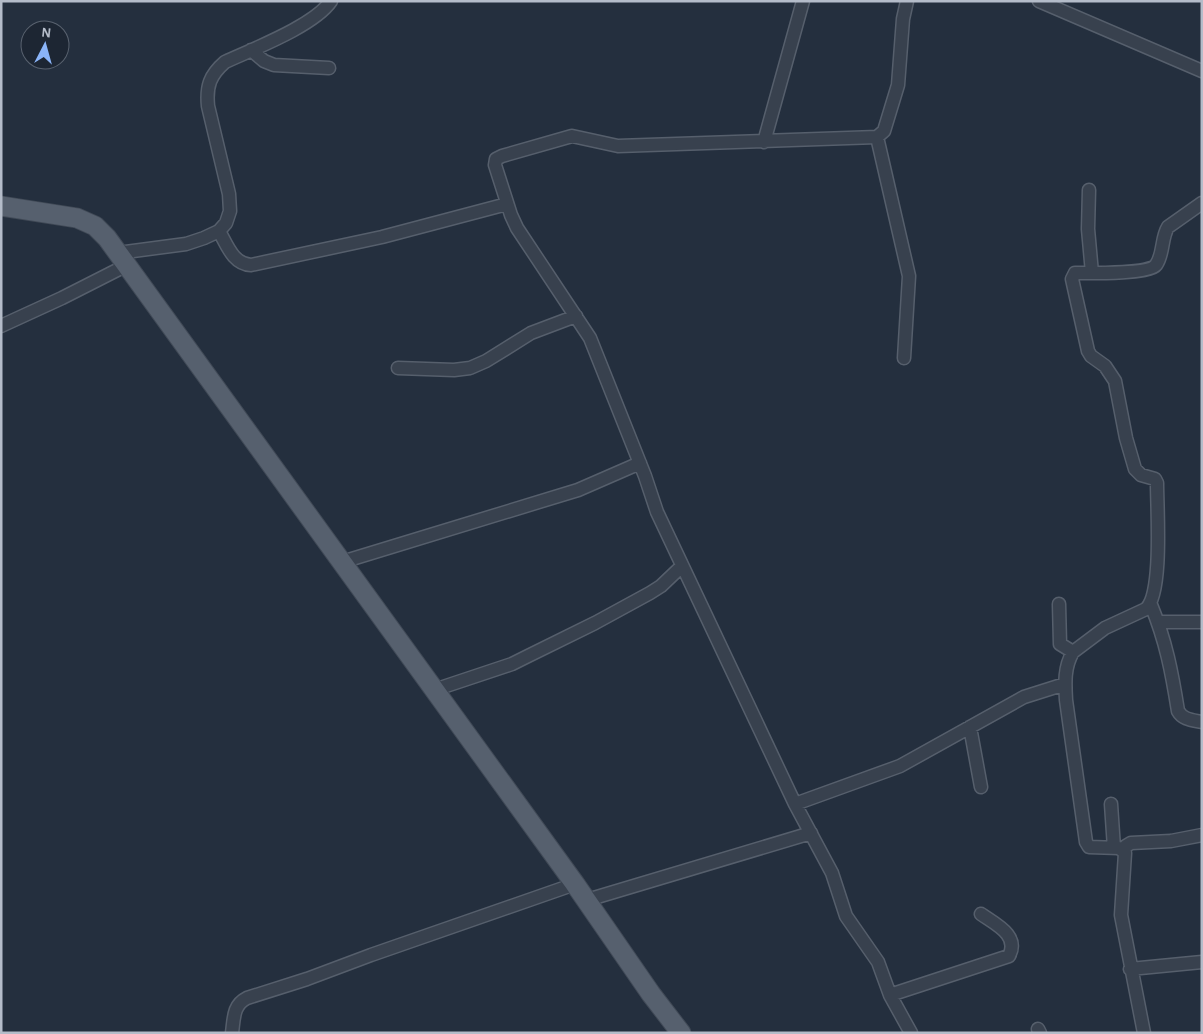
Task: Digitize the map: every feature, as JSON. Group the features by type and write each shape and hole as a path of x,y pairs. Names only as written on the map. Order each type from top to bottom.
{"main road":[{"path":"1,206 77,218 95,226 107,238 587,900 651,994 681,1033"}],"street":[{"path":"1,326 62,298 122,259 186,244 220,231 226,223 230,211 229,194 208,106 207,93 210,80 216,70 225,62 316,17 331,1"},
{"path":"764,142 803,1"},
{"path":"907,1 903,19 897,89 884,131 877,138 618,146 575,136 502,156 496,159 495,165 517,228 576,316 595,349 640,463 657,512 795,804 832,873 846,916 878,962 890,995 911,1033"},
{"path":"1039,1 1202,71"},
{"path":"251,50 264,61 274,65 329,68"},
{"path":"877,138 908,269 904,358"},
{"path":"1089,190 1088,229 1092,273"},
{"path":"1202,202 1168,227 1164,233 1158,263 1153,268 1140,271 1075,273 1072,279 1088,351 1091,356 1105,366 1115,381 1126,438 1135,469 1141,475 1155,479 1157,483 1158,557 1154,595 1150,605 1146,609 1104,628 1073,652 1067,665 1065,676 1086,842 1089,846 1119,849 1131,844 1171,841 1202,835"},
{"path":"220,231 234,257 245,265 251,265 382,237 508,204"},
{"path":"398,368 454,370 470,368 486,361 531,332 576,316"},
{"path":"342,562 578,490 640,463"},
{"path":"434,690 512,664 536,652 650,592 660,586 682,566"},
{"path":"1059,604 1060,644 1073,652"},
{"path":"1150,605 1158,622 1170,661 1178,711 1181,716 1187,719 1202,722"},
{"path":"1158,622 1202,622"},
{"path":"795,804 900,766 1024,697 1065,684"},
{"path":"970,727 982,787"},
{"path":"1111,804 1119,849 1125,856 1121,915 1144,1033"},
{"path":"587,900 811,833"},
{"path":"232,1033 236,1007 247,998 307,979 575,884"},
{"path":"890,995 1009,956 1012,951 1010,937 1006,931 981,914"},
{"path":"1130,969 1202,962"}]}
